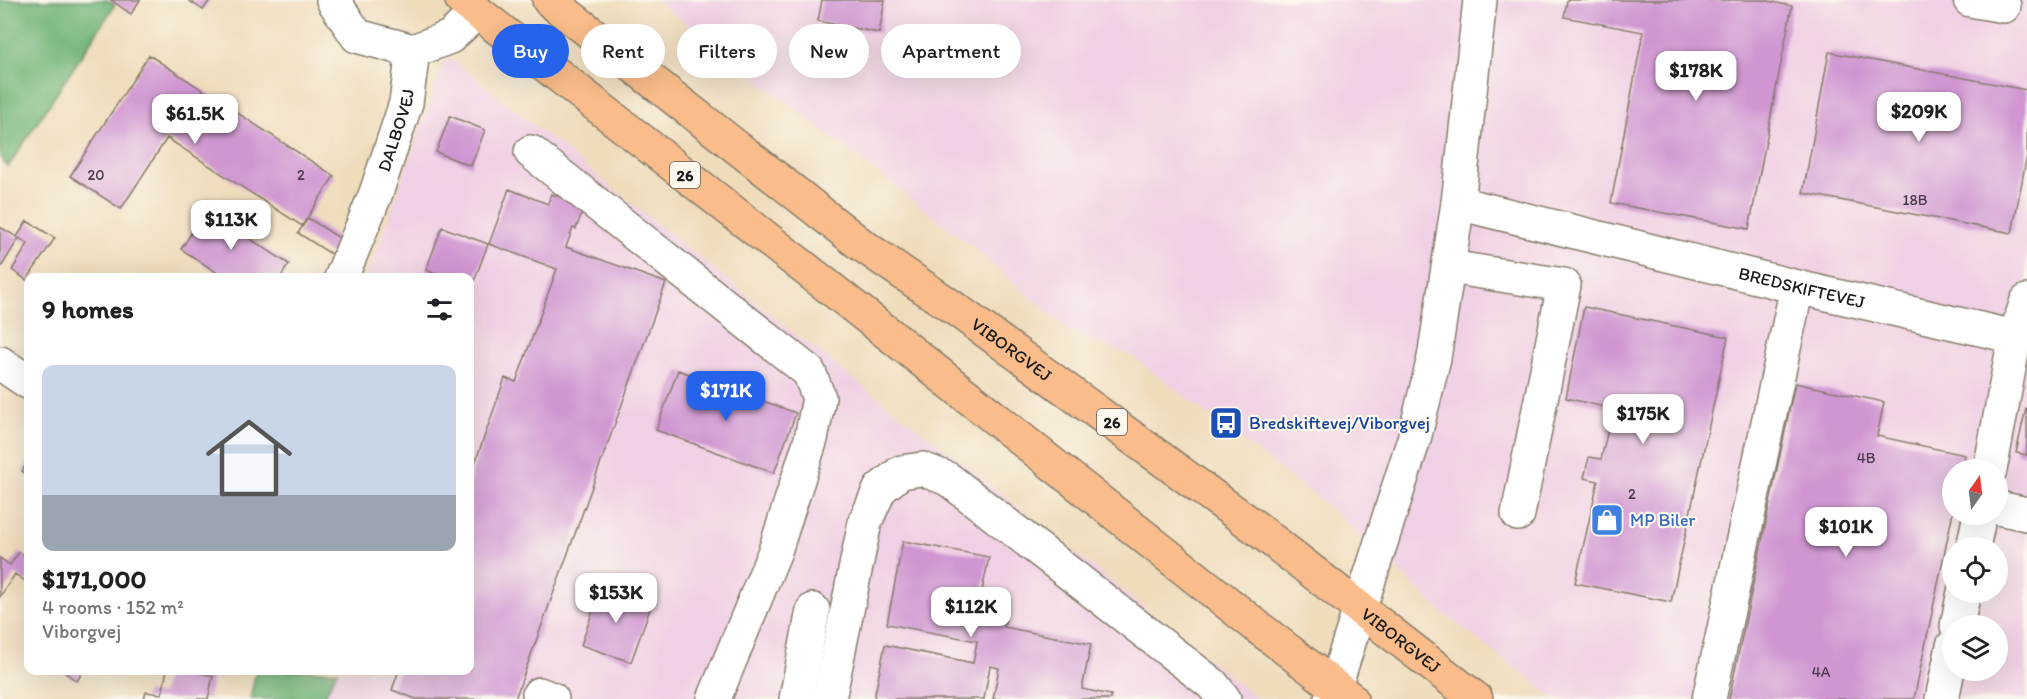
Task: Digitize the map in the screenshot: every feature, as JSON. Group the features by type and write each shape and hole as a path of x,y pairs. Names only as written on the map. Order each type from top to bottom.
{"main road":[{"name":"VIBORGVEJ","path":"549,0 859,243 962,313 1120,427 1255,527 1476,699"},
{"name":"26","path":"469,6 894,338 1339,695"}],"street":[{"path":"333,0 357,36 413,51 450,38 469,6"},
{"path":"1339,695 1359,608 1414,439 1434,358 1458,203 1480,0"},
{"path":"1970,0 2004,6"},
{"name":"DALBOVEJ","path":"343,273 376,193 406,103 413,51"},
{"path":"531,152 809,372 819,398 811,439 774,550 714,699"},
{"name":"BREDSKIFTEVEJ","path":"1458,203 1797,287 2015,337"},
{"path":"1449,267 1564,285 1518,514"},
{"path":"1709,699 1797,287"},
{"path":"1992,459 2015,337 2027,301"},
{"path":"829,699 865,522 880,489 901,472 922,469 948,479 1212,684 1224,699"},
{"path":"2008,510 2027,514"},
{"path":"796,699 813,610"},
{"path":"1942,699 1946,681"}],"shaded area":[{"path":"656,0 2027,0 2027,699 1555,699 1441,611 1332,509 1132,356 1071,332 969,244 756,78 777,78 777,24 687,24"},
{"path":"447,56 1258,699 265,699 270,675 474,675 474,273 368,273"}],"green space":[{"path":"0,0 108,0 115,5 8,167 0,157"},
{"path":"255,675 335,675 323,699 250,699"}],"building":[{"path":"111,0 140,0 131,14"},
{"path":"188,0 210,0 203,10"},
{"path":"822,0 885,0 879,33 869,31 869,24 833,24 818,21"},
{"path":"1567,0 1763,0 1792,6 1749,229 1611,203 1643,32 1564,17"},
{"path":"1829,52 2027,90 2027,155 2012,233 1803,193"},
{"path":"149,55 334,176 302,226 167,138 121,209 70,176"},
{"path":"450,116 485,130 471,166 436,152"},
{"path":"509,189 548,204 551,194 585,205 566,247 666,283 515,699 416,699 392,690 397,675 474,675 474,466 505,378 516,382 557,269 489,244"},
{"path":"206,210 289,264 283,273 217,273 181,249"},
{"path":"308,218 341,239 331,254 298,233"},
{"path":"27,221 55,238 31,273 24,273 24,278 12,270 28,244 19,238 0,269 0,227 17,237"},
{"path":"442,227 488,244 474,282 474,273 434,273 426,270"},
{"path":"1584,307 1728,337 1671,602 1575,583 1598,481 1584,478 1589,457 1601,459 1613,409 1566,398"},
{"path":"678,370 796,413 774,473 656,430"},
{"path":"1795,383 1884,402 1877,436 1965,455 1964,459 1942,459 1942,525 1950,525 1948,537 1942,537 1942,565 1914,699 1729,699"},
{"path":"2027,408 2027,455 2016,453"},
{"path":"903,541 989,557 980,601 1008,606 1004,627 1091,644 1082,689 1111,695 1111,699 993,699 999,668 990,666 984,699 874,699 885,645 973,663 977,641 887,624"},
{"path":"19,552 24,555 24,580 15,574 0,597 0,558 10,565"},
{"path":"602,585 652,603 631,662 581,645"},
{"path":"68,675 81,675 77,681"},
{"path":"166,675 213,676 208,699 144,699 146,692 162,694"}],"place":[{"name":"Bredskiftevej/Viborgvej","path":"1226,423"},
{"name":"MP Biler","path":"1607,520"}]}
